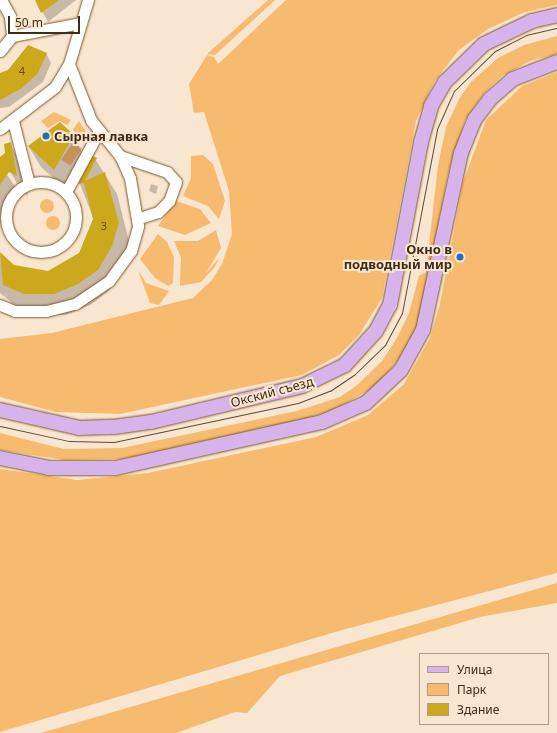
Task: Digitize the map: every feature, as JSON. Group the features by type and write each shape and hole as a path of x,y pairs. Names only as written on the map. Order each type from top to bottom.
{"main road":[{"name":"Окский съезд","path":"0,410 79,428 114,427 150,422 302,386 344,365 376,331 390,305 421,142 431,106 445,82 484,44 532,21 557,14"},
{"path":"0,458 49,468 116,468 322,422 366,403 401,370 423,330 459,160 475,120 490,99 513,79 557,62"}],"street":[{"path":"1,0 10,16 12,36"},
{"path":"28,184 5,125 55,87 69,64 88,0"},
{"path":"0,51 12,36 80,23"},
{"path":"0,304 14,311 46,311 75,304 93,294 109,281 131,251 139,218 130,178 120,156 91,120 69,64"},
{"path":"66,192 100,132"},
{"path":"120,156 167,172 176,182 169,201 158,212 139,218"},
{"path":"44,181 66,192 76,213 71,236 57,248 40,253 18,244 6,225 8,203 14,193 28,184 44,181"}],"green space":[{"path":"268,0 275,0 215,55 207,54"},
{"path":"286,0 557,0 557,5 525,12 488,29 459,50 434,82 416,121 382,298 359,335 339,355 302,375 120,414 56,412 0,397 0,339 52,333 193,298 212,280 222,264 232,234 229,191 204,112 194,113 189,84 207,55 214,57 218,64"},
{"path":"557,36 557,54 530,61 502,76 484,93 465,120 448,174 418,326 405,352 375,387 333,410 306,419 123,459 65,460 0,450 0,433 64,449 122,448 297,411 340,397 356,386 382,361 397,338 409,313 419,276 426,272 438,165 446,127 459,99 471,82 498,58 524,45"},
{"path":"557,72 557,573 342,630 0,732 0,469 77,480 148,473 316,437 368,415 404,384 430,338 440,304 463,182 486,120 522,86"},
{"path":"54,112 71,120 67,125 60,121 48,128 41,121"},
{"path":"79,121 87,133 84,143 76,138 73,129"},
{"path":"73,142 82,148 70,166 61,159"},
{"path":"203,155 213,164 225,201 219,219 208,206 183,196 191,178 191,156"},
{"path":"44,199 50,199 54,203 54,209 50,213 44,213 40,209 40,203"},
{"path":"176,201 200,209 211,223 185,235 158,226"},
{"path":"50,216 56,216 60,220 60,226 56,230 50,230 46,226 46,220"},
{"path":"216,230 221,248 206,273 220,257 214,268 201,282 180,286 181,258 174,241 198,241"},
{"path":"158,234 167,242 174,257 173,283 168,286 155,278 140,259"},
{"path":"138,270 146,283 169,291 159,305 150,303"},
{"path":"557,583 557,603 480,617 280,676 247,713 235,712 176,733 41,733"}],"building":[{"path":"35,0 59,0 41,13"},
{"path":"28,45 47,53 38,73 22,88 0,100 0,73 8,70"},
{"path":"60,122 74,135 54,170 28,146"},
{"path":"11,142 17,176 9,172 0,185 0,157 5,153 4,144"},
{"path":"93,156 97,158 85,181 105,172 119,223 112,246 98,270 78,284 54,294 24,294 3,285 0,252 14,265 48,271 79,253 93,219 84,183 78,184"}],"tram line":[{"path":"0,426 69,441 114,442 298,403 330,391 354,375 385,345 402,313 437,129 454,91 495,51 526,35 557,28"}],"place":[{"name":"Сырная лавка","path":"46,136"},
{"name":"Окно в подводный мир","path":"460,257"}]}
